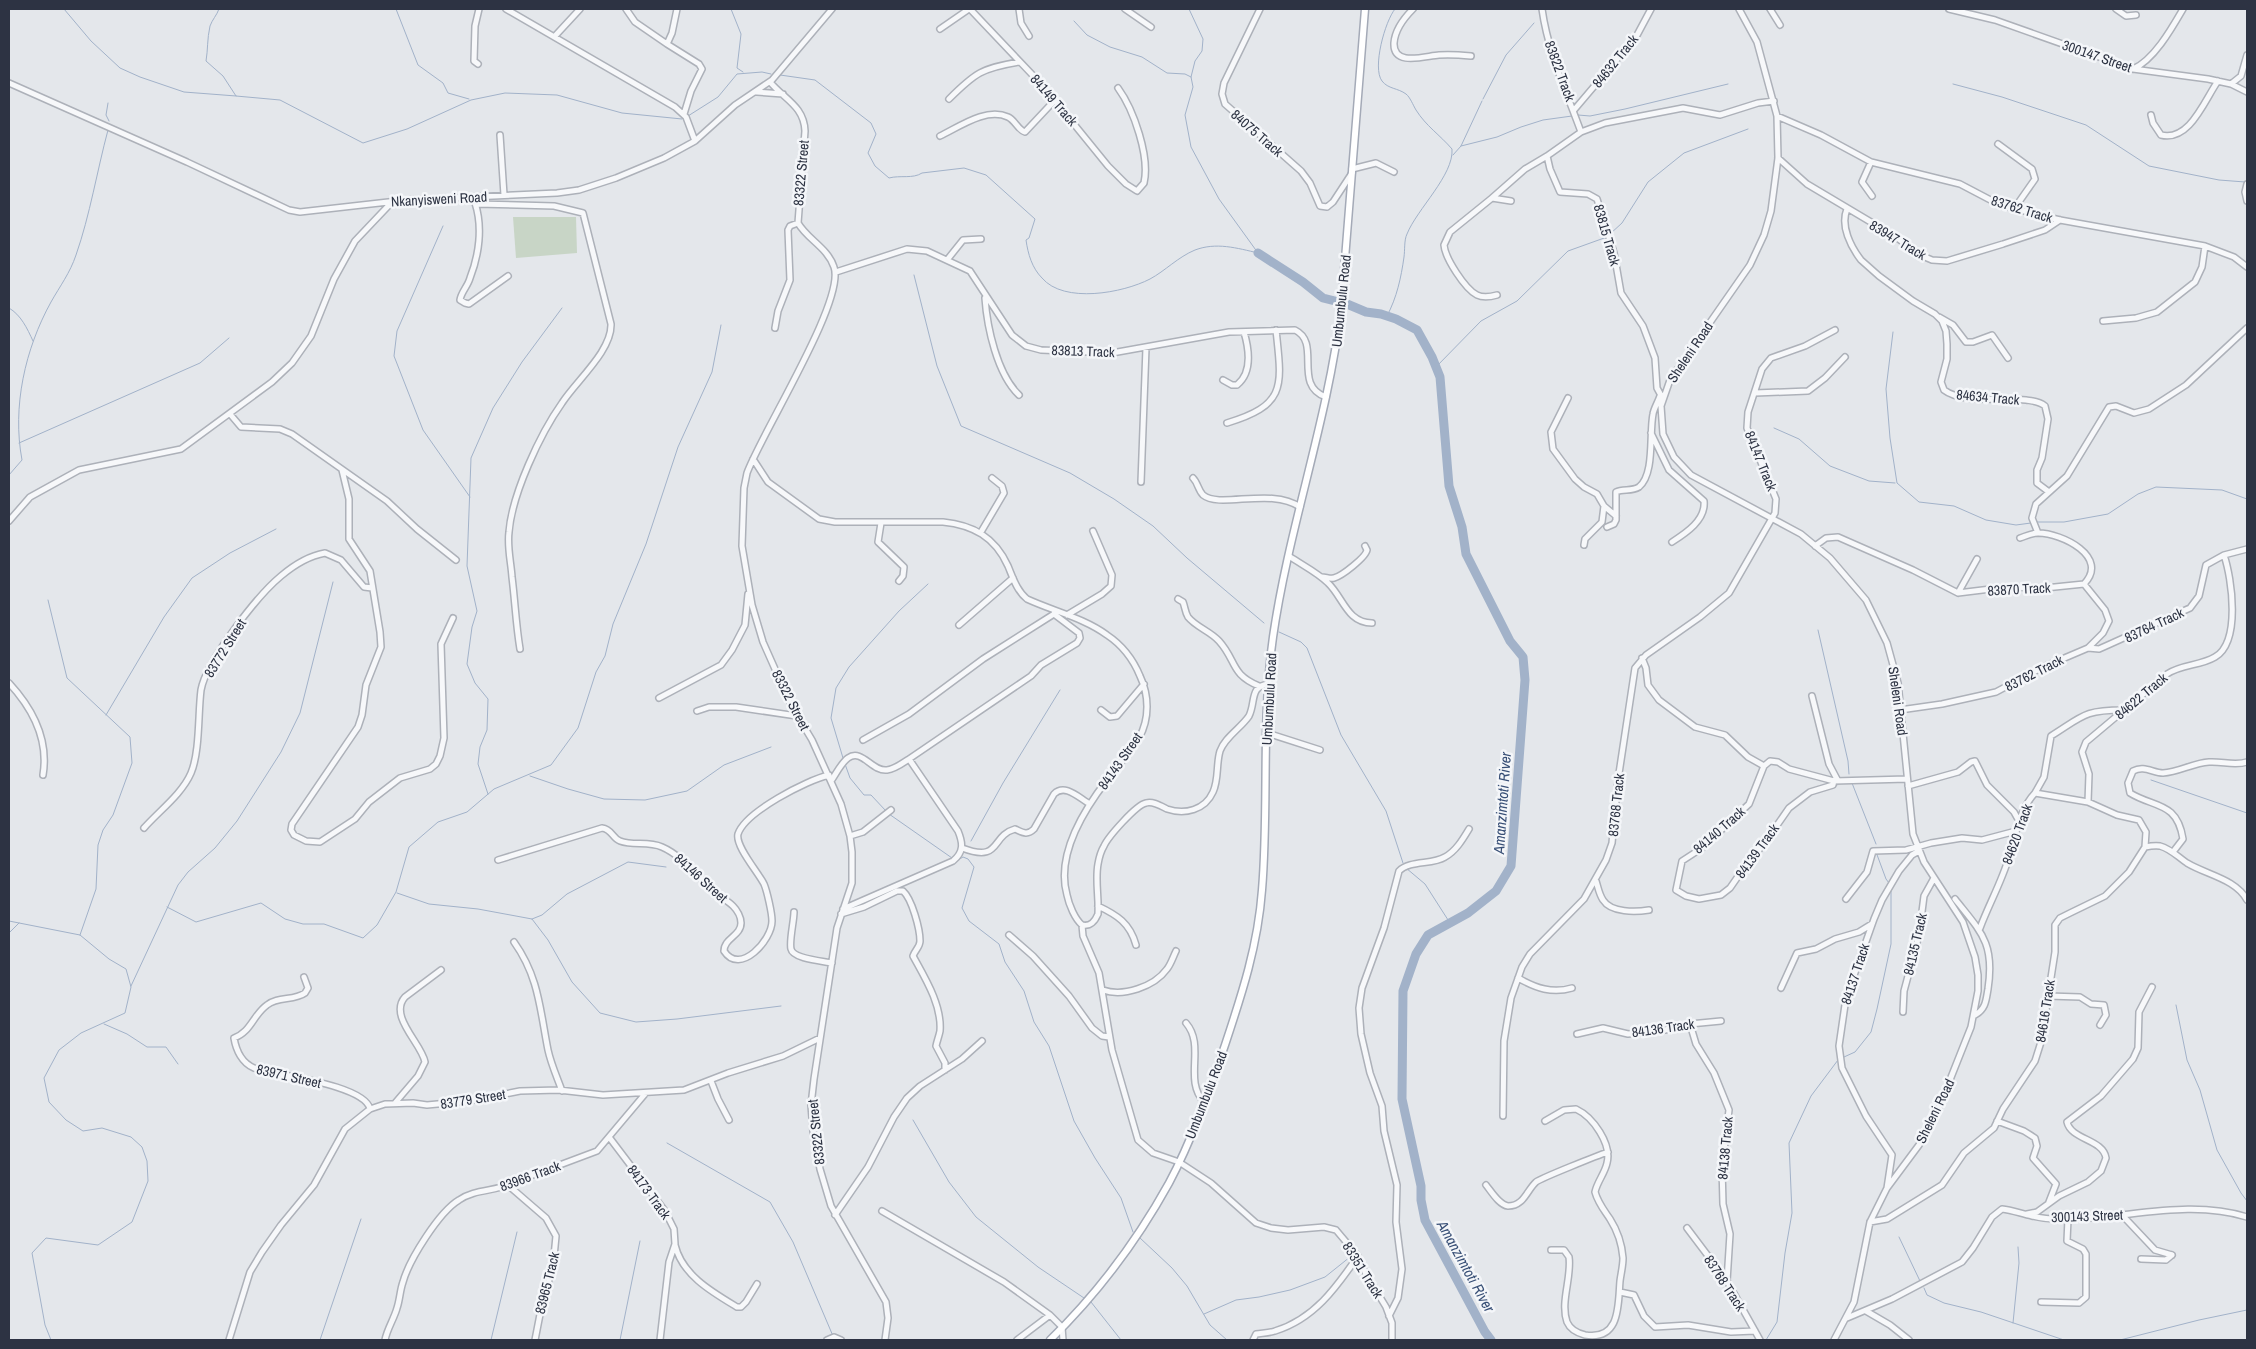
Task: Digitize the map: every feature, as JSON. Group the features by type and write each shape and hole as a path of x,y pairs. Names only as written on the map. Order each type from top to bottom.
{"main road":[{"name":"Umbumbulu Road","path":"1050,1340 1116,1266 1145,1224 1179,1162 1204,1102 1245,986 1256,942 1262,888 1272,640 1289,556 1335,357 1342,308 1365,9"}],"street":[{"path":"478,64 474,61 473,50 479,9"},
{"path":"506,9 675,106 684,114 695,141"},
{"path":"555,36 580,9"},
{"path":"626,9 635,22 701,66 702,71 691,91 684,114"},
{"path":"667,44 672,33 677,9"},
{"name":"Nkanyisweni Road","path":"9,83 187,162 289,210 309,212 392,202 566,192 596,185 664,158 695,141 735,105 770,82 832,9"},
{"name":"84149 Track","path":"940,29 970,9 1055,100 1108,166 1126,184 1137,190 1144,183 1146,164 1133,115 1118,88"},
{"path":"1019,9 1021,23 1029,36"},
{"path":"1125,9 1151,27"},
{"name":"84075 Track","path":"1260,9 1222,87 1222,97 1225,104 1298,168 1310,183 1320,206 1327,207 1333,202 1352,171"},
{"path":"1413,9 1404,19 1396,33 1395,48 1399,56 1413,58 1444,55 1471,56"},
{"name":"83822 Track","path":"1542,9 1555,64 1581,132"},
{"name":"84632 Track","path":"1574,110 1636,37 1651,9"},
{"name":"Sheleni Road","path":"1739,9 1757,42 1777,116 1778,158 1771,211 1759,248 1750,265 1670,380 1662,398 1663,434 1674,457 1682,467 1702,482 1772,518 1816,546 1830,558 1857,588 1880,627 1894,669 1900,710 1910,821 1918,849 1934,878 1963,922 1975,957 1978,991 1975,1015 1938,1110 1919,1145 1887,1188 1870,1222 1857,1293 1847,1318 1834,1340"},
{"path":"1770,9 1780,25"},
{"name":"300147 Street","path":"1949,9 1966,10 2133,69 2231,84 2247,92"},
{"path":"2116,9 2126,16 2136,15"},
{"path":"2133,69 2143,64 2150,56 2183,9"},
{"path":"2231,84 2241,76 2247,55"},
{"path":"949,99 977,73 997,65 1019,62"},
{"name":"83322 Street","path":"770,82 797,106 805,126 798,223 829,258 836,272 824,314 814,339 753,459 745,480 742,546 749,589 763,642 797,716 812,740 829,774 850,836 853,868 852,883 837,928 820,1038 811,1114 825,1190 836,1215 886,1302 888,1318 885,1340"},
{"path":"2151,115 2153,123 2161,135 2166,136 2178,131 2192,122 2198,115 2208,95 2218,82"},
{"path":"756,92 784,94"},
{"path":"940,136 981,116 991,114 1009,117 1025,132 1055,100"},
{"path":"1497,296 1484,297 1472,292 1448,258 1444,245 1450,232 1525,169 1581,132 1605,123 1664,111 1689,109 1720,115 1774,101"},
{"name":"83762 Track","path":"1777,116 1821,135 1871,162 1960,184 2000,205 2060,220 2205,246 2234,257 2247,267"},
{"path":"500,135 504,195"},
{"path":"1998,144 2025,164 2035,175 2035,179 2014,209"},
{"name":"83815 Track","path":"1547,156 1560,192 1588,194 1597,199 1614,253 1621,293 1643,326 1655,358 1657,388 1662,398"},
{"name":"83947 Track","path":"1778,158 1807,184 1896,237 1920,255 1939,261 1947,261 2045,230 2060,220"},
{"path":"1871,162 1862,182 1872,196"},
{"path":"1352,171 1374,163 1394,172"},
{"path":"2247,184 2245,192 2247,201"},
{"path":"473,197 480,224 480,239 472,273 460,300 469,304 508,276"},
{"path":"1492,198 1511,201"},
{"path":"9,521 30,497 67,475 92,466 136,460 181,449 272,382 299,354 315,329 334,279 350,249 362,232 392,202"},
{"path":"476,204 554,206 583,213 611,324 611,331 606,344 561,404 544,433 528,466 516,502 508,538 520,649"},
{"path":"1847,209 1844,217 1846,228 1855,252 1862,260 1913,302 1953,325 1966,342 1973,342 1992,335 2008,358"},
{"path":"775,328 778,311 790,280 788,230 792,225 798,223"},
{"path":"947,260 963,240 982,239"},
{"path":"2103,321 2136,318 2157,312 2195,282 2202,267 2205,246"},
{"name":"83813 Track","path":"836,272 907,249 921,249 970,271 985,297 1016,340 1033,349 1112,353 1204,336 1295,330 1303,336 1310,385 1326,397"},
{"path":"985,297 993,344 1009,383 1019,395"},
{"name":"84634 Track","path":"1939,317 1944,325 1946,336 1947,359 1941,382 1944,390 1961,397 2017,399 2038,402 2045,406 2048,419 2042,458 2037,470 2037,483 2049,492"},
{"path":"2038,533 2032,523 2033,512 2039,500 2067,476 2109,408 2116,406 2134,413 2149,409 2186,384 2247,328"},
{"path":"1227,423 1262,410 1274,396 1279,382 1276,330"},
{"name":"84147 Track","path":"1772,518 1777,507 1776,499 1747,428 1748,412 1762,369 1767,361 1777,355 1805,346 1835,330"},
{"path":"1223,380 1232,385 1237,385 1247,372 1248,350 1244,332"},
{"path":"1140,482 1146,348"},
{"path":"1755,393 1812,390 1845,357"},
{"path":"1568,398 1551,432 1555,453 1581,485 1597,494 1604,506 1616,516"},
{"path":"1607,527 1614,524 1617,491 1637,488 1646,477 1650,461 1653,414 1662,398"},
{"path":"230,414 241,427 285,430 387,501 416,529 456,560"},
{"path":"1651,433 1669,470 1704,501 1703,511 1693,527 1672,542"},
{"path":"753,459 768,482 819,519 835,522 943,522 958,524 981,532 1004,493 1002,486 992,478"},
{"path":"342,470 349,499 349,539 368,567 381,637 380,653 366,685 362,715 358,727 291,828 294,835 306,841 317,842 326,839 355,819 369,802 400,778 411,773 430,769 438,762 444,738 441,644 453,618"},
{"path":"1193,478 1203,495 1208,497 1239,500 1265,497 1283,498 1300,507"},
{"path":"1584,545 1585,539 1602,522 1604,506"},
{"path":"1772,518 1729,593 1700,618 1642,658 1646,668 1649,689 1669,708 1680,714 1694,727 1725,735 1748,757 1764,766 1774,762 1789,770 1835,782 1907,779"},
{"path":"881,523 878,542 904,567 899,581"},
{"path":"1067,615 1102,594 1111,586 1112,575 1093,531"},
{"name":"84143 Street","path":"981,532 1006,562 1021,594 1027,599 1055,612 1067,615 1106,634 1119,644 1133,661 1144,684 1147,710 1139,738 1090,804 1072,842 1063,880 1068,901 1082,925 1083,936 1099,973 1110,1037 1136,1136 1153,1153 1179,1162"},
{"path":"2020,538 2038,533 2060,536 2072,542 2090,562 2090,574 2084,584"},
{"path":"1816,546 1826,538 1838,537 1958,593 1977,559"},
{"path":"1320,576 1333,578 1340,576 1365,556 1367,550 1365,546"},
{"name":"83764 Track","path":"2088,648 2108,646 2190,608 2199,596 2206,566 2224,555 2247,549"},
{"name":"83772 Street","path":"144,828 182,787 192,770 200,716 201,691 208,671 246,615 273,583 300,563 325,553 341,560 364,587 372,588"},
{"name":"84622 Track","path":"2088,802 2088,774 2082,748 2086,742 2167,674 2180,668 2207,661 2219,654 2225,647 2232,626 2233,614 2224,555"},
{"path":"1289,556 1320,576 1332,587 1352,616 1362,622 1372,623"},
{"path":"959,625 1013,578"},
{"name":"83762 Track","path":"1900,710 1917,709 1996,692 2042,668 2088,648 2103,633 2109,621 2106,610 2084,584"},
{"name":"83870 Track","path":"1958,593 2007,587 2046,588 2084,584"},
{"path":"659,698 716,668 725,660 744,625 749,589"},
{"path":"1178,599 1183,602 1186,614 1190,619 1219,641 1240,675 1246,681 1259,686 1269,684"},
{"path":"831,781 846,760 852,756 860,756 874,767 884,770 909,759 1031,676 1041,664 1077,643 1080,640 1079,633 1055,612 983,659 908,714 863,740"},
{"name":"83768 Track","path":"1503,1116 1504,1041 1511,998 1518,978 1530,954 1574,911 1596,881 1606,860 1612,843 1632,677 1635,668 1642,658"},
{"path":"9,683 31,711 39,728 44,757 43,775"},
{"path":"1100,710 1110,717 1117,716 1144,684"},
{"path":"1082,925 1087,926 1096,920 1098,906 1097,865 1105,843 1135,810 1144,803 1152,803 1168,809 1182,811 1204,805 1215,787 1222,746 1244,724 1251,711 1255,692 1259,686"},
{"path":"1812,696 1835,782"},
{"path":"697,711 709,707 730,706 797,716"},
{"path":"2035,793 2044,777 2051,736 2086,714 2101,710 2123,710"},
{"path":"1267,733 1320,750"},
{"path":"842,912 953,861 962,848 958,831 909,759"},
{"path":"1908,786 1958,772 1975,761 1987,785 2014,812 2019,821"},
{"path":"2172,852 2183,838 2176,820 2162,806 2130,792 2128,783 2134,771 2142,768 2160,773 2210,762 2234,764 2247,762"},
{"name":"84140 Track","path":"1676,890 1682,861 1702,848 1749,804 1764,766"},
{"name":"84146 Street","path":"498,860 602,828 610,831 621,842 656,844 677,856 714,892 733,906 740,918 740,927 737,933 726,942 724,951 733,957 747,958 758,950 771,928 772,919 764,884 739,844 738,835 740,830 745,823 778,797 810,780 829,774"},
{"name":"84139 Track","path":"1676,890 1686,896 1698,899 1721,895 1730,888 1789,808 1810,792 1835,782"},
{"path":"962,848 984,853 995,847 1010,830 1014,829 1025,833 1032,831 1054,794 1059,790 1067,790 1090,804"},
{"name":"84620 Track","path":"1980,928 2003,872 2019,821 2035,793 2088,802 2117,815 2139,820 2146,832 2144,847"},
{"path":"850,836 863,832 891,810"},
{"path":"1389,1316 1398,1298 1402,1277 1402,1259 1396,1222 1397,1185 1384,1131 1382,1106 1370,1073 1361,1034 1359,1008 1362,988 1384,928 1400,870 1405,866 1437,861 1446,857 1454,850 1469,829"},
{"path":"1846,899 1867,872 1873,851 1918,849 1962,838 1986,839 2016,831"},
{"path":"2144,847 2156,845 2172,852 2188,863 2231,884 2243,893 2247,900"},
{"name":"84616 Track","path":"1870,1222 1887,1219 1942,1185 1964,1153 1990,1133 2003,1109 2035,1061 2044,1033 2057,922 2070,913 2105,896 2129,872 2144,847"},
{"name":"84137 Track","path":"1887,1188 1892,1155 1866,1116 1839,1059 1846,998 1872,924 1882,900 1899,871 1918,849"},
{"name":"84135 Track","path":"1903,1012 1904,991 1919,935 1924,896 1934,878"},
{"path":"1596,881 1602,900 1608,905 1622,910 1649,910"},
{"path":"842,912 864,907 897,891 903,891 908,896 920,942 913,956 925,976 936,1006 940,1028 936,1046 945,1062 945,1070"},
{"path":"1955,898 1980,928 1989,953 1990,972 1984,1007 1975,1015"},
{"path":"1098,906 1116,915 1126,923 1131,930 1136,944"},
{"path":"794,912 791,946 793,952 798,956 832,963"},
{"path":"1781,988 1797,953 1816,949 1835,939 1859,932 1872,924"},
{"path":"1009,935 1033,956 1069,996 1092,1028 1102,1036 1110,1037"},
{"path":"514,942 525,957 533,976 551,1061 562,1091"},
{"path":"1103,990 1114,994 1123,993 1154,980 1166,970 1176,951"},
{"path":"395,1103 418,1076 425,1062 404,1023 399,1006 400,1003 405,997 441,970"},
{"name":"83971 Street","path":"304,977 308,988 305,994 269,1003 257,1014 244,1034 234,1038 241,1057 246,1064 254,1068 327,1085 352,1093 366,1102 370,1109"},
{"path":"1518,978 1540,989 1572,988"},
{"path":"2024,1214 2037,1212 2088,1182 2101,1171 2106,1158 2103,1150 2071,1129 2067,1122 2101,1096 2133,1059 2138,1048 2139,1012 2152,987"},
{"path":"2048,996 2080,997 2091,1004 2104,1005 2106,1015 2100,1025"},
{"name":"84136 Track","path":"1577,1034 1608,1028 1628,1034 1721,1021"},
{"path":"1186,1023 1191,1032 1196,1056 1195,1086 1204,1102"},
{"name":"84138 Track","path":"1690,1024 1700,1052 1714,1073 1729,1110 1722,1167 1723,1204 1730,1234 1727,1281"},
{"name":"83779 Street","path":"229,1340 250,1272 262,1252 281,1225 314,1185 346,1129 370,1109 395,1103 427,1105 454,1103 520,1091 562,1091 603,1095 645,1094 684,1090 728,1073 783,1056 820,1038"},
{"path":"836,1215 868,1167 886,1130 904,1102 913,1092 982,1041"},
{"path":"711,1081 718,1100 729,1120"},
{"name":"83966 Track","path":"385,1340 397,1309 407,1270 423,1243 448,1210 464,1197 509,1186 540,1172 598,1151 645,1094"},
{"path":"1545,1121 1564,1110 1576,1109 1597,1129 1608,1152 1607,1164 1595,1192 1600,1204 1611,1220 1620,1244 1623,1263 1618,1311 1616,1319 1608,1329 1592,1335 1575,1331 1569,1326 1566,1316 1569,1257 1564,1250 1551,1250"},
{"path":"1998,1121 2024,1131 2035,1138 2037,1146 2033,1158 2056,1184 2048,1204"},
{"name":"84173 Track","path":"610,1137 670,1217 674,1229 675,1244 669,1262 660,1340"},
{"path":"1486,1185 1501,1203 1506,1206 1513,1205 1526,1196 1538,1180 1608,1152"},
{"name":"83351 Track","path":"1179,1162 1211,1183 1256,1223 1288,1230 1330,1227 1338,1232 1358,1256 1389,1316 1392,1323 1392,1340"},
{"name":"83965 Track","path":"509,1186 546,1218 556,1236 553,1267 542,1299 535,1340"},
{"name":"300143 Street","path":"1847,1318 1866,1311 1952,1269 1962,1262 1992,1217 1999,1210 2008,1209 2040,1218 2068,1220 2122,1216 2151,1211 2218,1210 2247,1217"},
{"path":"882,1211 1004,1282 1050,1315 1062,1327 1063,1340"},
{"path":"2122,1216 2155,1250 2172,1255 2166,1260 2141,1259"},
{"path":"2041,1302 2079,1302 2086,1297 2086,1254 2083,1249 2067,1241 2068,1220"},
{"name":"83768 Track","path":"1687,1228 1727,1281 1760,1340"},
{"path":"675,1244 679,1259 688,1271 737,1307 746,1302 757,1284"},
{"path":"1253,1340 1256,1334 1276,1331 1302,1319 1317,1308 1358,1256"},
{"path":"1620,1292 1634,1295 1644,1316 1655,1326 1688,1325 1731,1332 1755,1331"},
{"path":"1866,1311 1890,1325 1909,1340"},
{"path":"1017,1340 1050,1315"},
{"path":"827,1340 834,1336 841,1340"}],"green space":[{"path":"513,217 576,217 577,253 516,258"}],"waterway":[{"path":"64,9 91,41 120,68 184,92 236,96"},
{"path":"219,9 210,26 206,61 223,76 236,96 280,100 363,143 407,129 471,100 505,93 557,95 622,113 682,119"},
{"path":"396,9 418,65 443,83 448,93 469,99"},
{"path":"731,9 741,34 737,68 743,72"},
{"path":"1189,9 1203,39 1202,51 1195,61 1191,77 1193,87 1185,115 1191,147 1219,199 1258,253"},
{"path":"1387,316 1400,280 1406,236 1447,170 1452,149 1424,121 1407,95 1384,84 1379,75 1378,66 1381,45 1387,23 1395,9"},
{"path":"1074,21 1087,35 1110,47 1142,57 1167,73 1185,74 1191,77"},
{"path":"1483,99 1506,55 1534,23"},
{"path":"688,116 718,97 737,74 762,72 771,74"},
{"path":"780,75 815,80 871,123 876,134 868,153 875,166 889,178 964,168 986,175 1035,219 1029,238 1026,240 1031,260 1042,278 1052,286 1064,291 1094,294 1110,292 1139,284 1150,279 1183,256 1195,250 1211,246 1242,249 1258,253"},
{"path":"1578,115 1590,116 1625,109 1728,84"},
{"path":"1953,84 2002,97 2086,125 2149,166 2219,180 2245,182"},
{"path":"1453,155 1461,146 1482,101"},
{"path":"108,103 106,115 109,121"},
{"path":"1461,146 1497,137 1543,120 1572,116"},
{"path":"1610,234 1622,223 1648,182 1684,153 1748,129"},
{"path":"9,475 22,460 19,440 20,399 28,359 42,320 74,262 108,130"},
{"path":"443,226 397,331 394,356 423,430 470,497"},
{"path":"1436,367 1481,321 1517,301 1568,251 1607,237"},
{"path":"1258,253 1303,282 1323,298 1335,301"},
{"path":"914,275 937,366 961,426 1070,473 1114,499 1153,526 1187,558 1264,623"},
{"name":"Amanzimtoti River","path":"1347,304 1366,312 1396,319 1417,330 1432,357 1440,377 1449,486 1462,527 1466,554 1510,641 1523,657 1525,680 1511,866 1496,891 1468,913 1428,935 1416,954 1403,991 1402,1099 1421,1186 1421,1200 1425,1220 1491,1340"},
{"path":"9,308 20,318 33,341"},
{"path":"488,794 478,764 480,747 487,730 488,699 475,683 467,664 472,627 477,611 467,566 471,458 493,408 522,362 562,308"},
{"path":"167,907 196,922 261,903 285,919 303,924 324,924 363,938 377,925 396,892 409,847 438,822 467,812 494,789 551,765 578,728 596,672 605,656 613,624 646,544 678,447 712,372 721,325"},
{"path":"1893,332 1886,389 1890,438 1897,483 1919,502 1954,506 1986,520 2016,525 2031,523"},
{"path":"19,443 200,363 229,338"},
{"path":"1774,428 1799,439 1830,466 1869,481 1895,483"},
{"path":"2037,522 2064,522 2108,514 2138,494 2156,487 2222,490 2247,499"},
{"path":"106,715 164,617 192,578 230,553 276,529"},
{"path":"131,986 178,885 188,872 215,848 237,821 281,752 300,713 333,582"},
{"path":"843,758 831,718 836,688 849,667 899,611 928,584"},
{"path":"48,600 67,678 130,737 132,763 113,815 103,830 98,845 96,889 80,935"},
{"path":"1818,630 1848,761 1849,774"},
{"path":"1279,632 1301,642 1307,648 1341,735 1386,811 1403,863"},
{"path":"971,841 1003,783 1060,690"},
{"path":"530,776 604,799 645,800 687,791 724,765 771,747"},
{"path":"845,764 850,778 864,795 871,795 886,811"},
{"path":"2151,780 2247,813"},
{"path":"1852,783 1876,844"},
{"path":"889,814 952,858"},
{"path":"1876,852 1889,883"},
{"path":"958,860 963,857 968,859 974,867 962,908 969,921 999,944 1005,962 1024,991 1034,1022 1049,1046 1074,1121 1121,1198 1133,1232"},
{"path":"532,919 542,915 567,894 628,862 666,867"},
{"path":"1406,868 1425,884 1450,923"},
{"path":"1844,1057 1855,1052 1871,1032 1891,944 1891,889"},
{"path":"397,893 429,904 478,909 532,919 548,940 572,982 600,1013 636,1022 677,1019 781,1006"},
{"path":"9,921 80,935 109,959 126,969 131,987 125,1013 81,1033 59,1050 44,1078 49,1102 66,1120 83,1131 102,1128 131,1137 142,1147 147,1161 148,1181 132,1222 98,1245 46,1238 32,1253 45,1325 51,1340"},
{"path":"9,933 19,923"},
{"path":"2176,1005 2187,1060 2200,1090 2217,1150 2247,1201"},
{"path":"104,1024 127,1034 147,1047 166,1047 178,1064"},
{"path":"1766,1340 1777,1322 1792,1213 1789,1143 1811,1096 1838,1060"},
{"path":"913,1120 949,1182 976,1217 1038,1267 1084,1298"},
{"path":"667,1143 770,1202 793,1242 833,1336"},
{"path":"320,1340 361,1219"},
{"path":"491,1340 517,1232"},
{"path":"1899,1237 1920,1281"},
{"path":"1140,1238 1172,1268 1187,1286 1210,1325 1227,1340"},
{"path":"620,1340 640,1241"},
{"path":"2013,1323 2019,1263 2018,1247"},
{"path":"1204,1314 1236,1300 1290,1290 1325,1277 1350,1257"},
{"path":"1924,1288 1927,1295 1944,1303 1981,1312 2064,1340"},
{"path":"1091,1302 1121,1340"},
{"path":"2120,1340 2247,1310"}]}
